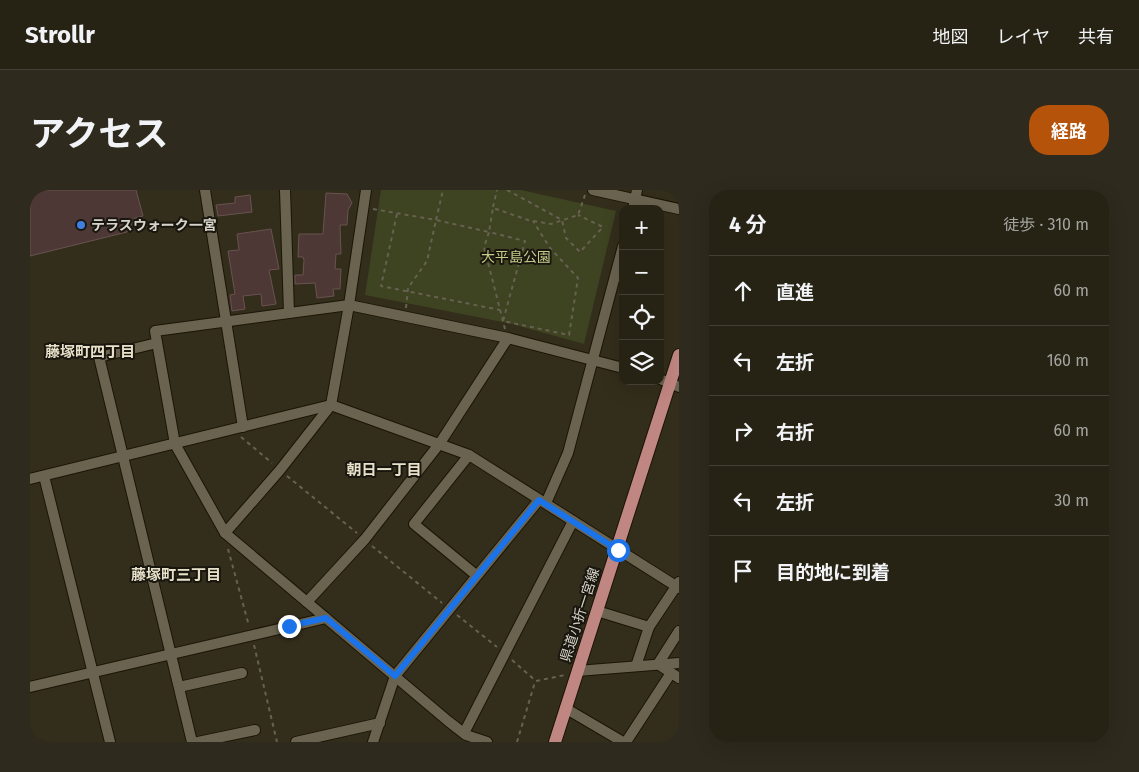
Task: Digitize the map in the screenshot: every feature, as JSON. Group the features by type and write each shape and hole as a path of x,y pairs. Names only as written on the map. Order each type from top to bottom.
{"main road":[{"name":"県道小折一宮線","path":"555,742 679,355"}],"street":[{"path":"206,190 243,427"},
{"path":"286,190 289,313"},
{"path":"225,533 280,470 331,405 349,305 366,190"},
{"path":"594,190 679,209"},
{"path":"373,742 395,676 448,608 542,502 568,453 622,250"},
{"path":"488,742 465,737 225,533 174,444 155,331 349,305 508,338 619,367"},
{"path":"308,602 365,539 440,443 508,338"},
{"path":"157,343 99,357 192,742"},
{"path":"30,479 331,405 469,455 678,586 649,627 636,666"},
{"path":"469,455 414,524 476,575"},
{"path":"44,476 110,742"},
{"path":"465,737 504,653 574,521"},
{"path":"597,611 649,627"},
{"path":"30,687 326,618"},
{"path":"658,664 679,631"},
{"path":"577,671 679,663"},
{"path":"565,708 625,742 675,675 658,664"},
{"path":"180,687 242,673"},
{"path":"296,742 322,739 380,723"},
{"path":"198,742 255,730"}],"path":[{"path":"405,317 408,288 427,261 443,190"},
{"path":"497,190 489,232 484,247 508,338"},
{"path":"493,208 533,221 551,224 562,220 578,215 603,227 580,252 566,238 562,220 507,190"},
{"path":"578,215 587,190"},
{"path":"363,208 436,220 524,241 503,321"},
{"path":"397,214 382,286 407,293 500,310"},
{"path":"503,321 569,335 578,278 550,248 533,221"},
{"path":"232,430 536,681 548,680 577,671"},
{"path":"517,742 536,681"}],"green space":[{"name":"大平島公園","path":"381,190 521,190 616,211 584,344 512,324 365,295"}],"building":[{"name":"テラスウォーク一宮","path":"30,190 136,190 143,216 135,218 127,232 30,256"},
{"path":"326,193 347,194 352,203 348,210 347,225 340,225 341,254 336,254 335,269 341,269 340,289 333,289 334,296 317,298 315,283 295,284 295,275 303,275 304,260 303,257 298,257 299,234 323,234"},
{"path":"250,195 252,212 218,216 216,205 235,203 235,197"},
{"path":"271,229 279,269 269,270 276,304 262,306 261,294 243,296 245,309 232,311 230,295 235,294 228,251 239,250 237,234"}],"place":[{"name":"テラスウォーク一宮","path":"81,225"}],"district":[{"name":"藤塚町四丁目","path":"90,352"},
{"name":"朝日一丁目","path":"384,470"},
{"name":"藤塚町三丁目","path":"176,575"}],"route":[{"path":"289,626 326,618 395,676 448,608 539,500 618,550"}]}
